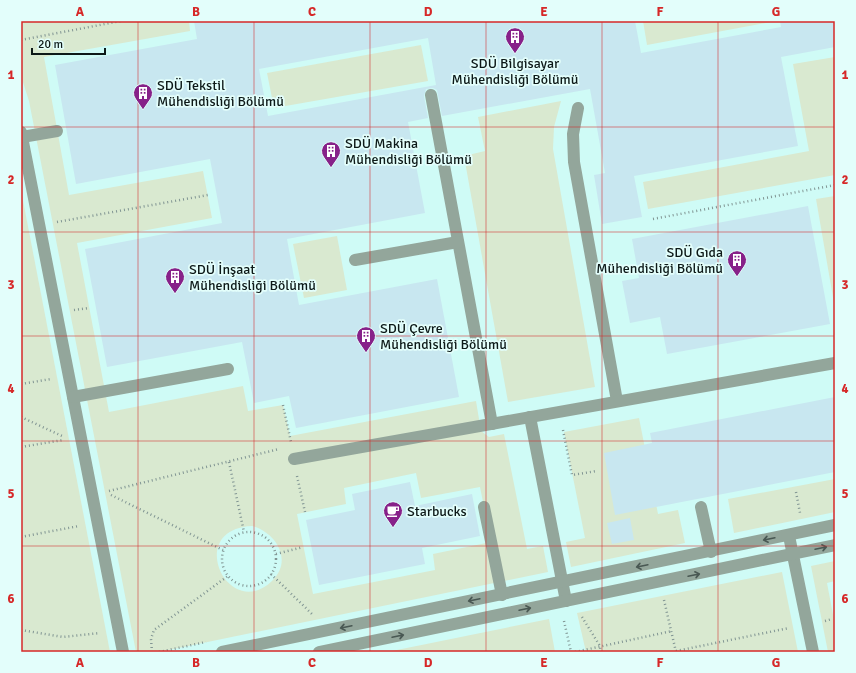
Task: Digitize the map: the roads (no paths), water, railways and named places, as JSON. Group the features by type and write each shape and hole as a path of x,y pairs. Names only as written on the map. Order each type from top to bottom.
{"street":[{"path":"431,95 492,424"},
{"path":"578,108 573,134 574,162 617,401"},
{"path":"57,131 22,135 123,652"},
{"path":"355,260 458,242"},
{"path":"294,460 835,362"},
{"path":"73,397 228,369"},
{"path":"530,417 566,601"},
{"path":"484,507 502,595"},
{"path":"701,507 711,552"},
{"path":"222,652 835,526"},
{"path":"789,536 813,652"},
{"path":"319,652 835,545"}],"place":[{"name":"SDÜ Bilgisayar Mühendisliği Bölümü","path":"515,54"},
{"name":"SDÜ Tekstil Mühendisliği Bölümü","path":"143,110"},
{"name":"SDÜ Makina Mühendisliği Bölümü","path":"331,168"},
{"name":"SDÜ Gıda Mühendisliği Bölümü","path":"737,277"},
{"name":"SDÜ İnşaat Mühendisliği Bölümü","path":"175,294"},
{"name":"SDÜ Çevre Mühendisliği Bölümü","path":"366,353"},
{"name":"Starbucks","path":"393,528"}]}
